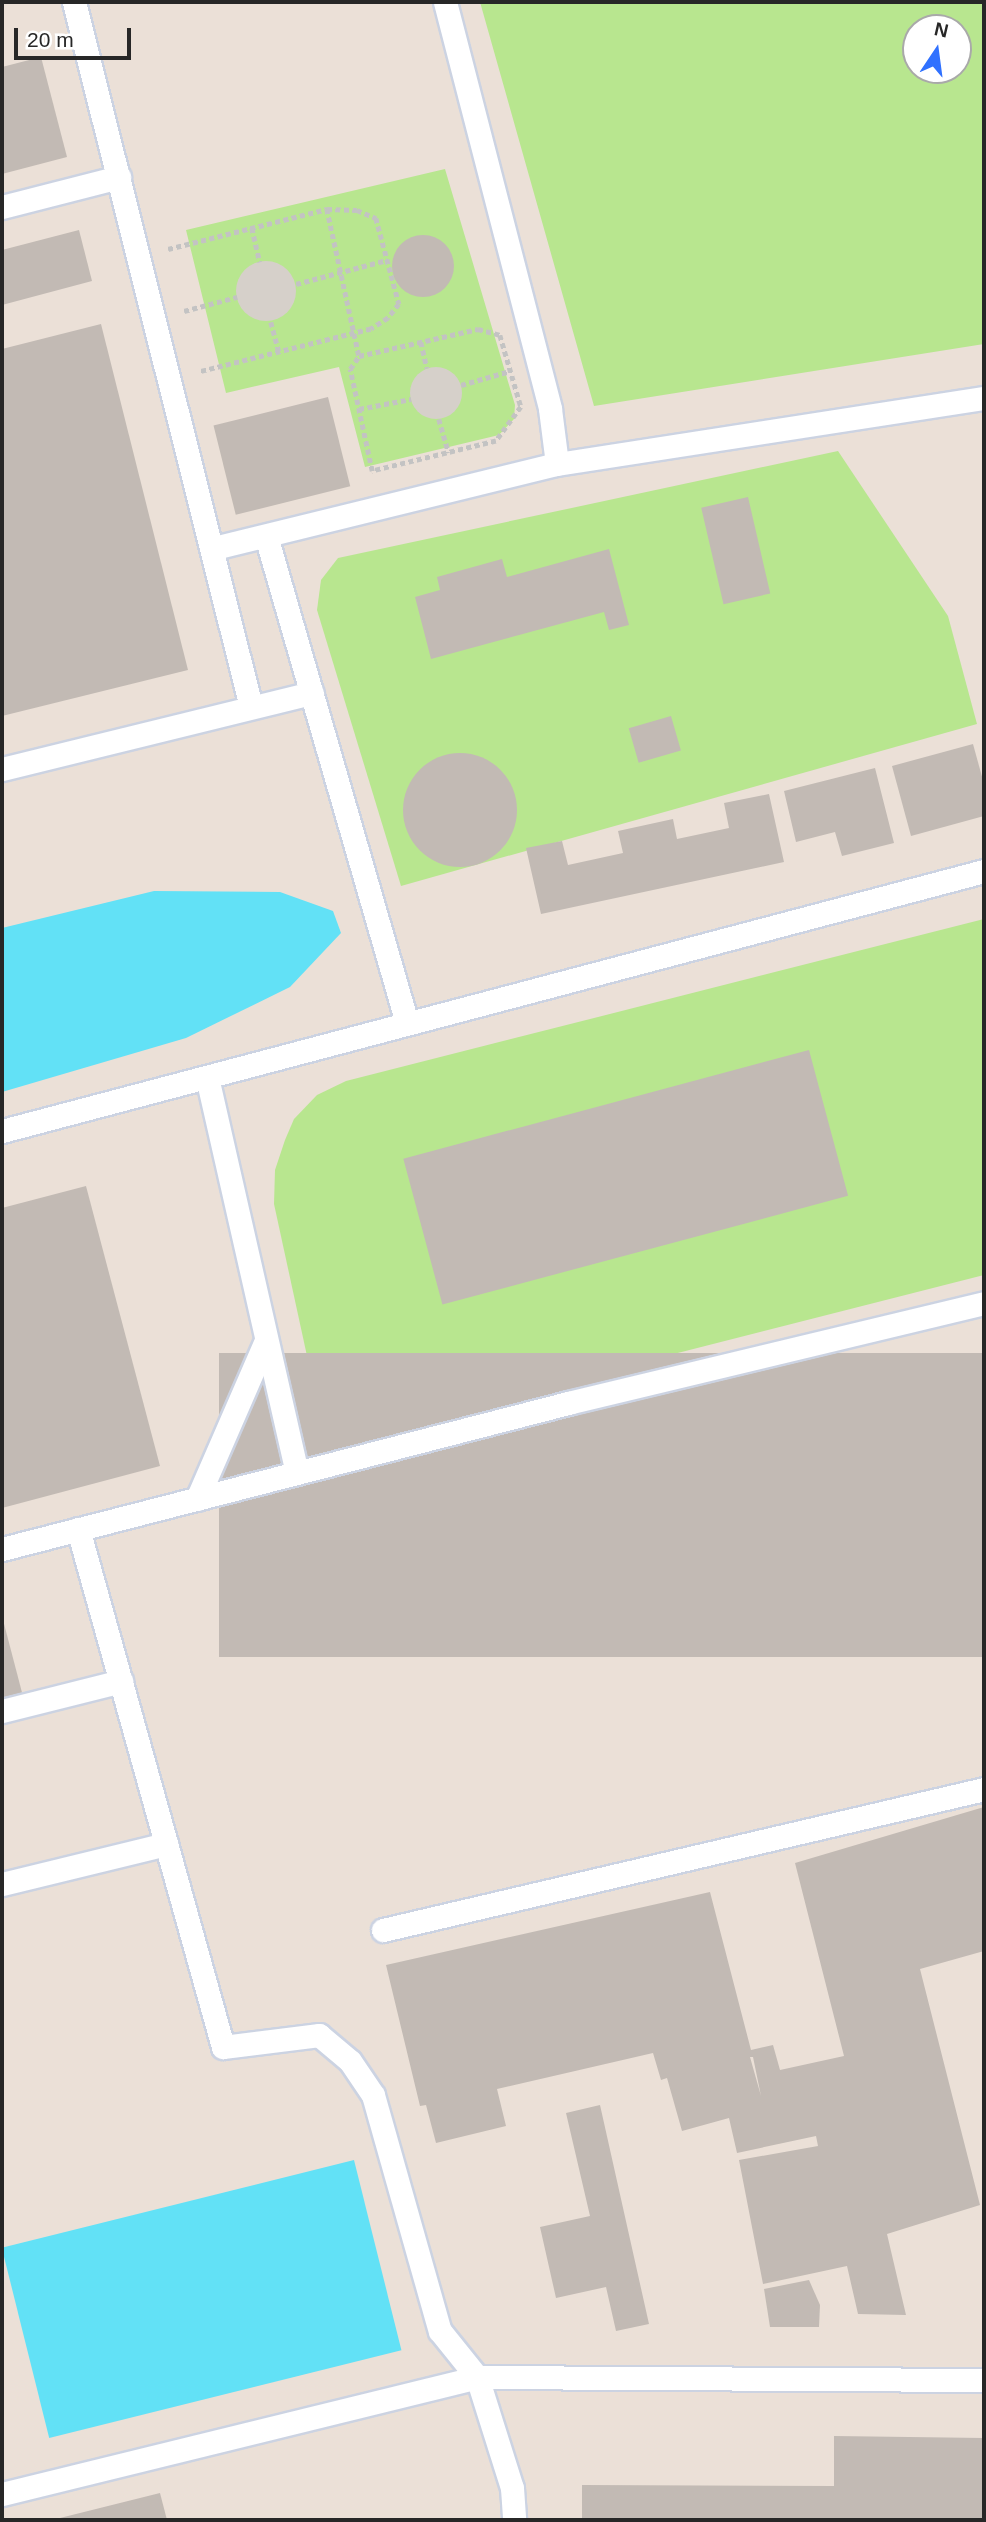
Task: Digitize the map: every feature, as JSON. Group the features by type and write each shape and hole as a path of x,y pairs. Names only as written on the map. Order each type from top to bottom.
{"lane":[{"path":"74,2 214,548 251,707"},
{"path":"445,2 550,409 557,464"},
{"path":"2,207 119,177"},
{"path":"214,548 557,464 984,398"},
{"path":"266,536 407,1023"},
{"path":"2,769 312,693"},
{"path":"2,1131 984,871"},
{"path":"207,1077 297,1473"},
{"path":"2,1549 984,1303"},
{"path":"197,1499 266,1340"},
{"path":"78,1529 223,2047 319,2035 350,2061 373,2095 440,2331 477,2377 512,2488 514,2520"},
{"path":"2,1711 121,1681"},
{"path":"383,1930 984,1789"},
{"path":"2,1884 166,1844"},
{"path":"2,2494 477,2377 984,2380"}],"path":[{"path":"139,257 327,209 357,210 376,218 399,304 388,318 355,333 171,379"},
{"path":"327,209 359,356"},
{"path":"252,228 260,262"},
{"path":"296,284 387,260"},
{"path":"155,319 237,297"},
{"path":"271,322 279,352"},
{"path":"478,329 500,335 521,407 496,441 372,471 350,369 359,356 421,342 478,329"},
{"path":"421,342 428,368"},
{"path":"461,385 510,372"},
{"path":"359,409 411,399"},
{"path":"439,419 449,453"}],"green space":[{"path":"480,2 984,2 984,344 594,406"},
{"path":"445,169 515,405 514,419 499,435 365,467 339,367 226,393 186,230"},
{"path":"838,451 948,616 977,724 401,886 317,610 321,580 338,558"},
{"path":"984,919 984,1275 340,1439 322,1425 274,1204 275,1170 285,1140 294,1119 317,1095 346,1081"}],"shaded area":[{"path":"260,261 272,261 291,274 296,291 294,303 283,316 272,321 260,321 241,308 236,297 236,285 249,266"},
{"path":"436,367 446,369 454,375 460,383 460,403 454,411 446,417 436,419 426,417 418,411 412,403 410,393 412,383 418,375 426,369"}],"water":[{"path":"154,891 280,892 333,911 341,933 290,987 186,1038 2,1092 2,928"},
{"path":"354,2160 401,2350 49,2438 2,2248"}],"building":[{"path":"41,57 67,157 2,174 2,67"},
{"path":"79,230 92,281 2,305 2,250"},
{"path":"423,235 435,237 445,244 452,254 452,278 445,288 435,295 423,297 411,295 401,288 394,278 392,266 394,254 401,244 411,237"},
{"path":"101,324 188,670 2,716 2,349"},
{"path":"328,397 350,486 236,515 214,426"},
{"path":"748,497 770,593 724,604 701,508"},
{"path":"609,549 629,625 609,630 604,612 431,659 415,597 440,590 437,577 502,559 507,577"},
{"path":"671,716 681,751 639,763 629,728"},
{"path":"973,744 984,784 984,816 911,836 892,766"},
{"path":"460,753 482,757 501,769 513,788 517,810 513,832 501,851 482,863 460,867 438,863 419,851 407,832 403,810 407,788 419,769 438,757"},
{"path":"875,768 894,843 842,856 835,832 796,842 784,791"},
{"path":"769,794 784,862 541,914 526,848 562,841 568,865 623,853 618,831 673,819 677,839 729,828 724,803"},
{"path":"809,1050 848,1196 442,1305 403,1159"},
{"path":"86,1186 160,1466 2,1508 2,1208"},
{"path":"219,1353 984,1353 984,1657 219,1657"},
{"path":"2,1616 25,1704 2,1709"},
{"path":"984,1807 984,1951 920,1969 980,2205 887,2234 906,2315 858,2314 847,2266 763,2284 739,2160 818,2146 816,2136 737,2153 729,2118 682,2131 667,2078 661,2080 653,2053 497,2089 506,2126 436,2143 426,2105 420,2106 386,1965 710,1892 751,2050 773,2045 780,2070 844,2056 795,1863","holes":["750,2057 753,2057 761,2096"]},
{"path":"600,2105 649,2324 616,2331 606,2287 556,2298 540,2227 590,2216 566,2113"},
{"path":"809,2280 820,2305 819,2327 770,2327 764,2289"},
{"path":"834,2436 984,2438 984,2520 582,2520 582,2485 834,2486"},
{"path":"160,2493 167,2520 56,2519"}]}
